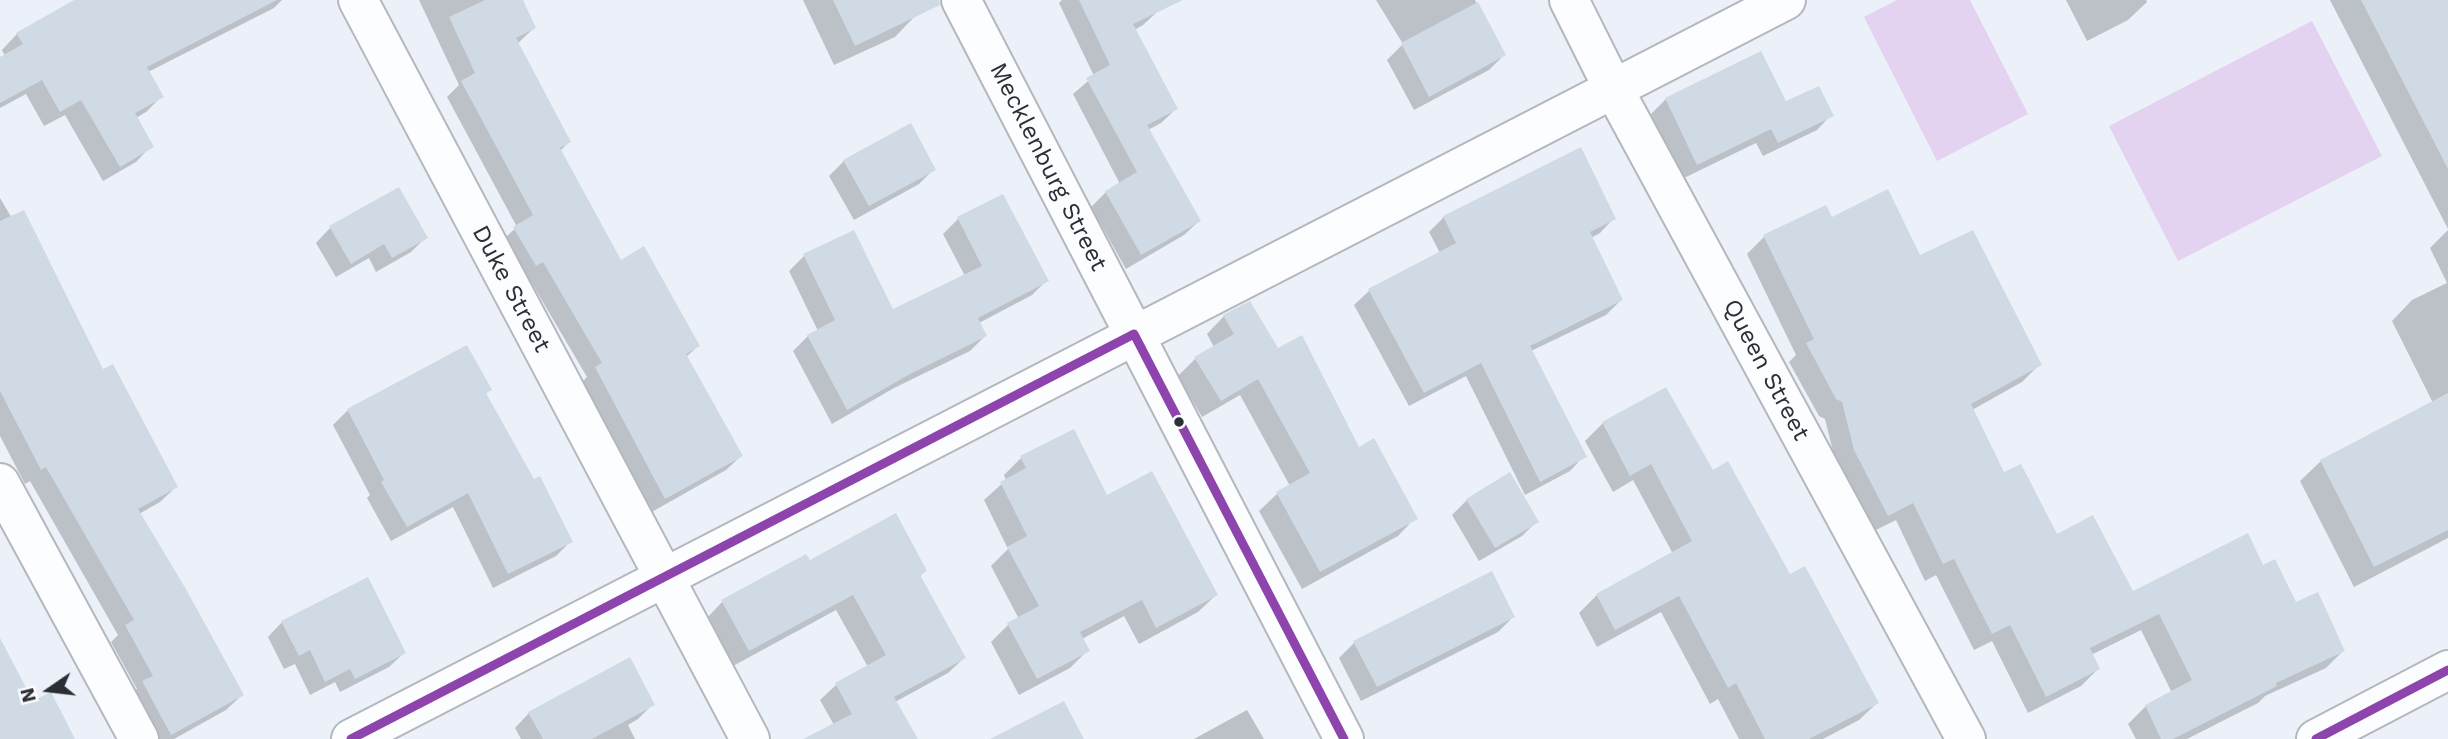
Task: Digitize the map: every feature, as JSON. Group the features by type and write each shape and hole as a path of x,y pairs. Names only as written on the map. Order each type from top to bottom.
{"street":[{"name":"Duke Street","path":"358,0 750,739"},
{"name":"Mecklenburg Street","path":"961,0 1344,739"},
{"name":"Queen Street","path":"1569,0 1613,88 1966,739"},
{"path":"351,739 1786,0"},
{"path":"0,483 138,739"},
{"path":"2316,739 2448,670"}],"shaded area":[{"path":"1897,0 1970,0 2028,114 1937,161 1864,17"},
{"path":"2312,21 2382,156 2178,261 2109,126"}],"building":[{"path":"74,0 277,0 147,67 164,97 135,113 154,147 120,167 81,100 60,112 42,80 0,103 0,57 23,44 16,33"},
{"path":"485,0 523,0 536,28 516,38 571,142 560,148 621,260 644,246 700,346 686,354 743,456 665,499 595,367 602,363 543,262 536,266 513,227 533,215 461,81 475,73 449,17"},
{"path":"833,0 939,0 940,5 855,46"},
{"path":"1079,0 1183,0 1133,24 1178,109 1147,125 1201,221 1141,255 1105,191 1137,172 1086,78 1110,65"},
{"path":"2361,0 2448,0 2448,169"},
{"path":"1478,2 1506,55 1429,97 1401,43"},
{"path":"1761,51 1786,101 1819,86 1834,116 1778,143 1771,129 1697,165 1665,98"},
{"path":"911,123 936,170 869,206 843,160"},
{"path":"1581,147 1616,219 1590,232 1623,300 1530,346 1587,457 1540,482 1481,363 1424,393 1368,289 1456,243 1443,216"},
{"path":"399,187 428,238 392,258 384,244 351,264 329,226"},
{"path":"1888,189 1920,255 1973,230 2042,365 1971,404 2004,472 2021,464 2057,534 2093,515 2133,591 2248,533 2263,565 2275,559 2296,602 2318,592 2345,651 2276,683 2277,686 2173,739 2161,739 2145,705 2192,680 2159,614 2090,648 2100,669 2046,697 2010,625 1992,634 1954,559 1943,564 1913,503 1888,516 1854,450 1842,402 1836,399 1806,343 1814,339 1763,235 1826,205 1832,217"},
{"path":"1003,194 1049,281 978,318 987,336 910,374 847,410 807,335 835,320 803,254 854,230 893,309 982,266 957,217"},
{"path":"24,210 103,369 113,364 178,487 138,509 244,695 171,735 142,681 153,676 125,625 134,620 46,467 41,470 0,391 0,221"},
{"path":"1250,301 1278,348 1302,335 1359,447 1374,438 1418,519 1320,572 1276,492 1310,473 1258,379 1221,401 1194,357 1234,334 1223,315"},
{"path":"467,345 492,390 486,393 534,479 540,476 573,542 508,574 468,493 407,527 381,482 384,480 347,409"},
{"path":"1666,387 1713,470 1728,461 1790,574 1805,566 1879,703 1809,739 1765,739 1736,683 1728,688 1679,596 1615,630 1596,594 1692,541 1651,464 1630,476 1602,422"},
{"path":"2448,393 2448,530 2374,567 2320,460"},
{"path":"1074,429 1107,495 1152,471 1218,595 1156,628 1142,600 1080,632 1090,651 1037,679 1007,623 1039,606 1007,547 1027,536 1000,482 1026,468 1020,456"},
{"path":"1510,472 1539,522 1495,548 1466,499"},
{"path":"896,513 927,571 920,575 966,658 894,697 918,739 803,739 852,714 835,683 886,655 853,595 749,651 721,600 806,554 810,560"},
{"path":"1492,571 1515,617 1377,687 1353,641"},
{"path":"368,577 406,653 355,679 350,669 325,682 310,650 299,656 281,621"},
{"path":"0,638 33,701 51,692 75,739 0,739"},
{"path":"630,657 655,705 592,739 543,739 528,712"},
{"path":"1064,701 1084,739 990,739"}],"transit line":[{"path":"351,739 1134,334 1344,739"},
{"path":"2316,739 2448,670"}]}
